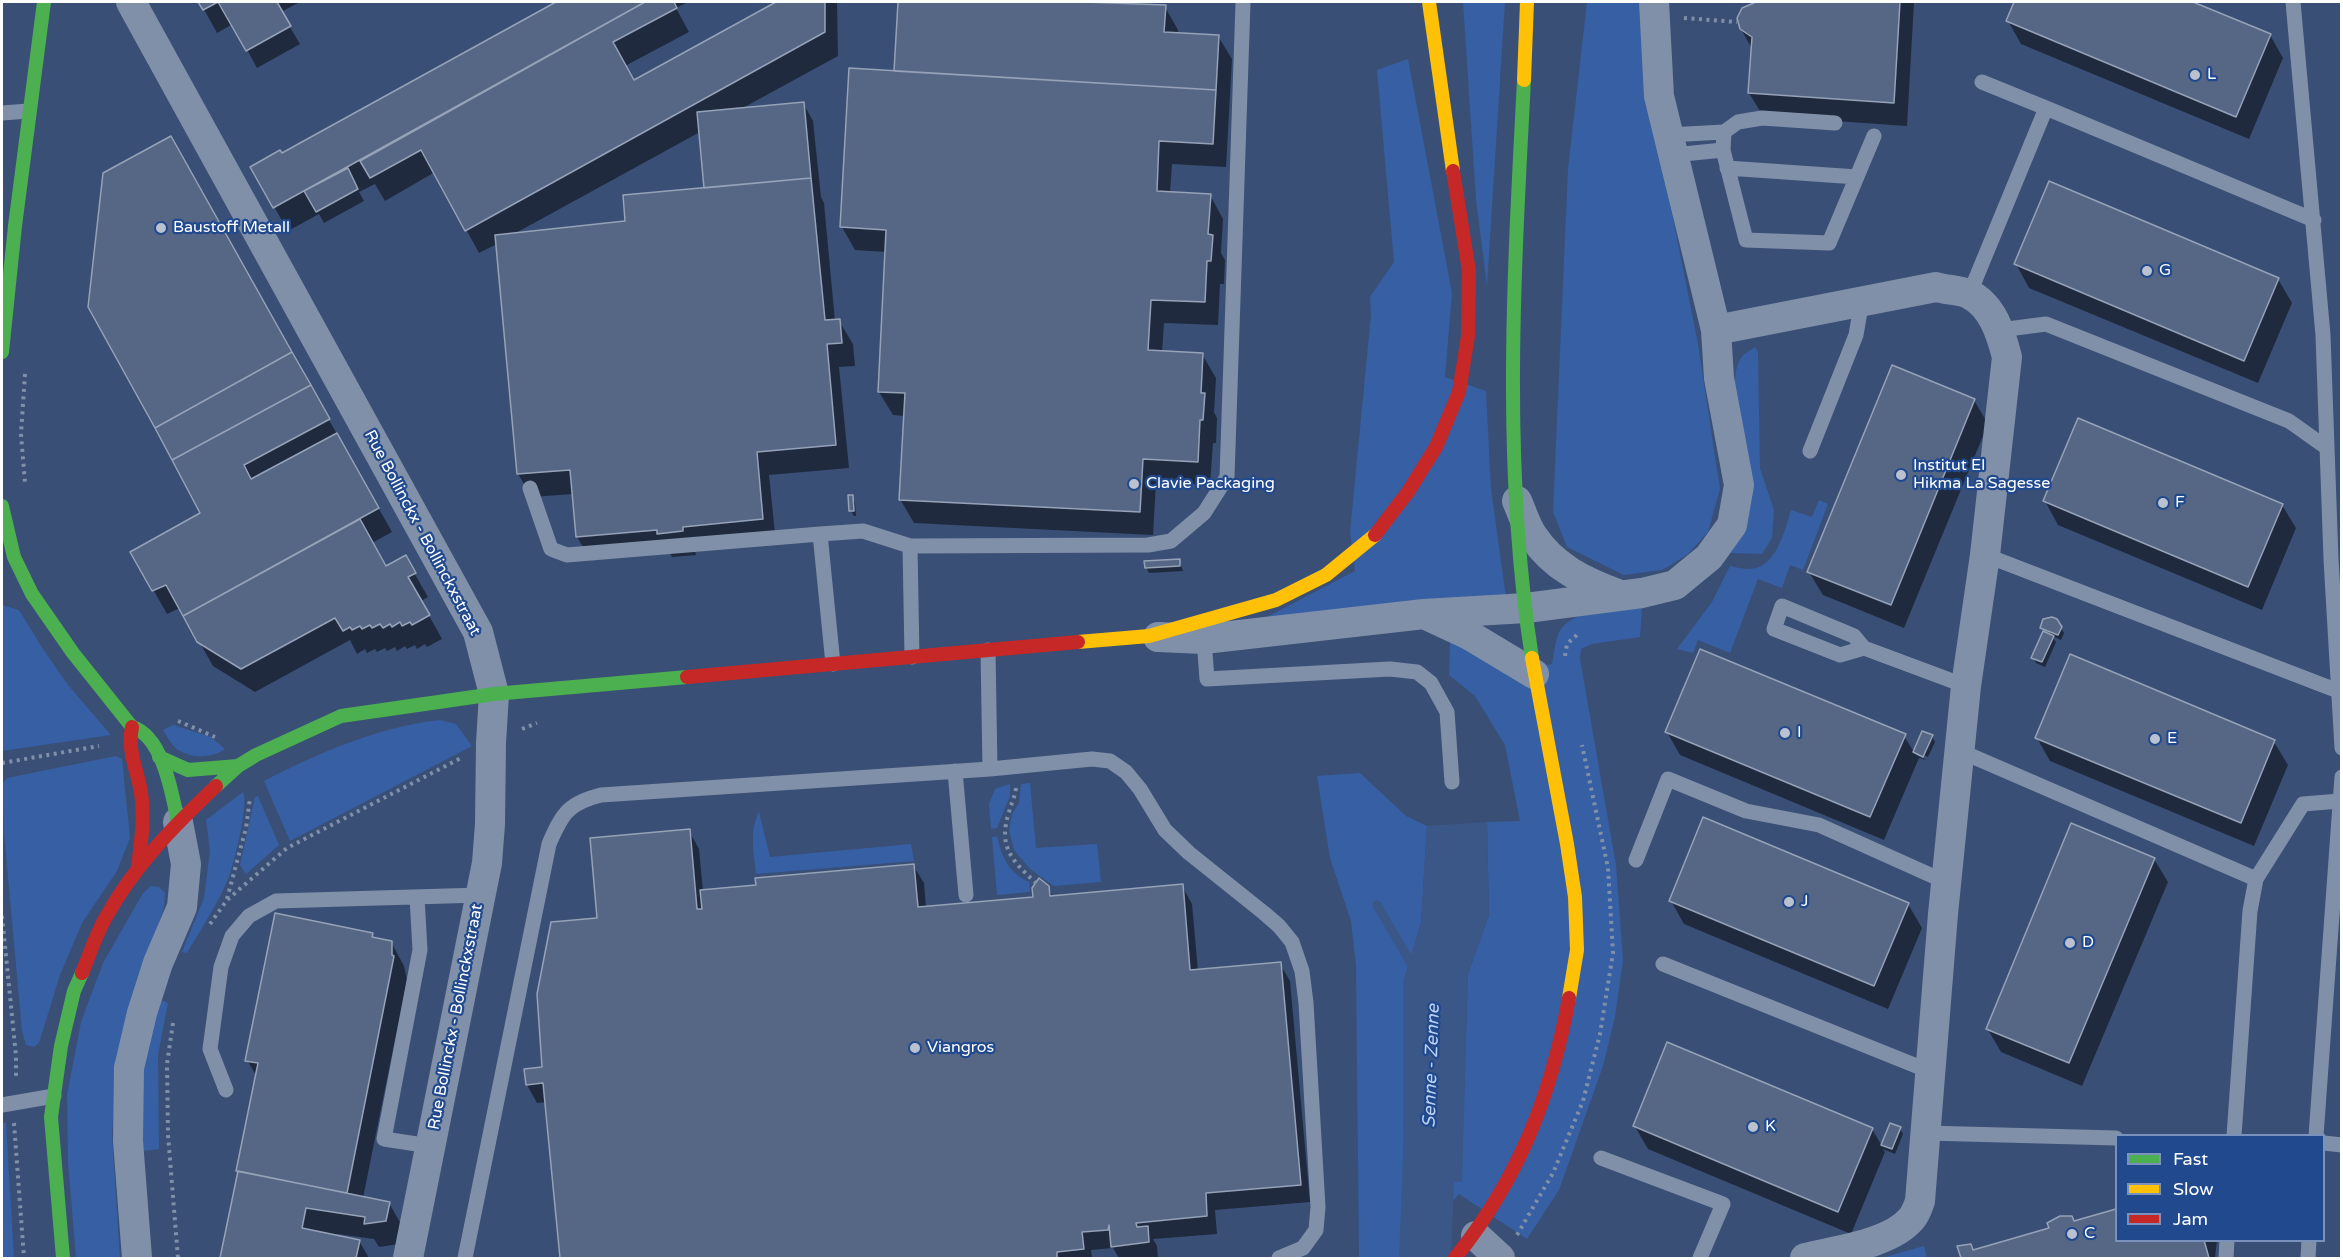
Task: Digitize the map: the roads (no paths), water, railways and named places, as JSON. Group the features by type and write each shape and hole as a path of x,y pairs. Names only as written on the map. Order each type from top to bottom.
{"main road":[{"path":"2,352 7,254 44,2"},
{"path":"63,1258 51,1117 61,1046 74,991 105,918 138,867 178,822 238,766 256,755 341,716 494,694 1149,636 1276,600 1326,575 1374,536 1408,492 1436,447 1458,392 1468,336 1469,271 1444,116 1429,2"},
{"path":"1455,1258 1476,1236 1521,1157 1549,1089 1565,1027 1577,951 1573,872 1534,674 1515,498 1513,311 1527,2"},
{"path":"1524,73 1540,12"},
{"path":"2,506 19,571 70,651 132,727 145,732 159,757 170,786 178,822"},
{"path":"132,727 128,742 141,792 142,831 138,867"},
{"path":"159,757 188,770 238,766"}],"street":[{"name":"Rue Bollinckx - Bollinckxstraat","path":"131,2 478,632 494,694 487,863 408,1258"},
{"path":"1149,636 1204,639 1424,614 1526,608 1621,595 1675,585 1709,557 1732,525 1739,485 1719,378 1716,330 1659,96 1654,9"},
{"path":"1716,330 1862,300 1936,288 1969,294 1987,310 2000,330 2007,357 1985,555 1966,686 1929,1071 1920,1201 1913,1217 1892,1233 1838,1254 1805,1258"},
{"path":"1515,498 1533,536 1553,560 1584,582 1621,595"},
{"path":"1424,614 1469,635 1534,674"},
{"path":"137,1258 128,1141 129,1068 142,1013 158,963 182,907 186,864 178,822"},
{"path":"1476,1236 1500,1258"}],"lane":[{"path":"2293,2 2323,336 2342,748"},
{"path":"530,488 550,549 567,555 863,531 910,546 1148,545 1171,542 1204,513 1227,477 1243,3"},
{"path":"1982,82 2314,220"},
{"path":"1969,294 2046,108"},
{"path":"2,113 29,111"},
{"path":"1671,145 1724,132 1738,122 1762,118 1835,123"},
{"path":"1724,132 1723,150 1746,240 1828,243 1874,136"},
{"path":"1671,145 1723,150"},
{"path":"1727,168 1857,177"},
{"path":"1810,451 1856,335 1862,300"},
{"path":"2000,330 2046,324 2289,421 2327,448"},
{"path":"820,534 833,664"},
{"path":"910,546 912,657"},
{"path":"1985,555 2338,690"},
{"path":"2,573 19,571"},
{"path":"1863,648 1840,655 1774,628 1782,606 1854,636 1863,648 1966,686"},
{"path":"1204,639 1207,679 1390,669 1417,672 1431,683 1447,712 1452,782"},
{"path":"988,650 990,769"},
{"path":"1960,751 2256,879"},
{"path":"465,1258 549,844 559,821 568,808 583,799 601,795 990,769 1092,759 1110,761 1126,772 1140,789 1165,830 1264,913 1292,942 1302,971 1306,1003 1318,1207 1316,1230 1303,1248 1279,1258"},
{"path":"955,771 966,895"},
{"path":"2316,1134 2342,777"},
{"path":"1636,860 1668,779 1746,811 1819,825 1946,882"},
{"path":"2234,1134 2250,912 2256,879 2303,804 2340,801"},
{"path":"226,1090 210,1049 221,967 232,936 249,916 276,902 481,895"},
{"path":"417,897 420,950 384,1139 430,1146"},
{"path":"1663,964 1929,1071"},
{"path":"2,1105 54,1096"},
{"path":"1926,1133 2115,1138"},
{"path":"2325,1143 2342,1145"},
{"path":"1601,1158 1723,1204 1700,1258"},
{"path":"2226,1258 2228,1242"},
{"path":"2308,1258 2309,1242"}],"water":[{"path":"1487,822 1489,915 1468,974 1462,1182 1403,1181 1403,983 1421,923 1427,826"}],"waterway":[{"path":"1377,905 1415,970"},
{"name":"Senne - Zenne","path":"1425,1258 1431,1108"}],"place":[{"name":"L","path":"2195,75"},
{"name":"Baustoff Metall","path":"161,228"},
{"name":"G","path":"2147,271"},
{"name":"Institut El Hikma La Sagesse","path":"1901,475"},
{"name":"Clavie Packaging","path":"1134,484"},
{"name":"F","path":"2163,503"},
{"name":"I","path":"1785,733"},
{"name":"E","path":"2155,739"},
{"name":"J","path":"1789,902"},
{"name":"D","path":"2070,943"},
{"name":"Viangros","path":"915,1048"},
{"name":"K","path":"1753,1127"},
{"name":"C","path":"2072,1234"}]}
